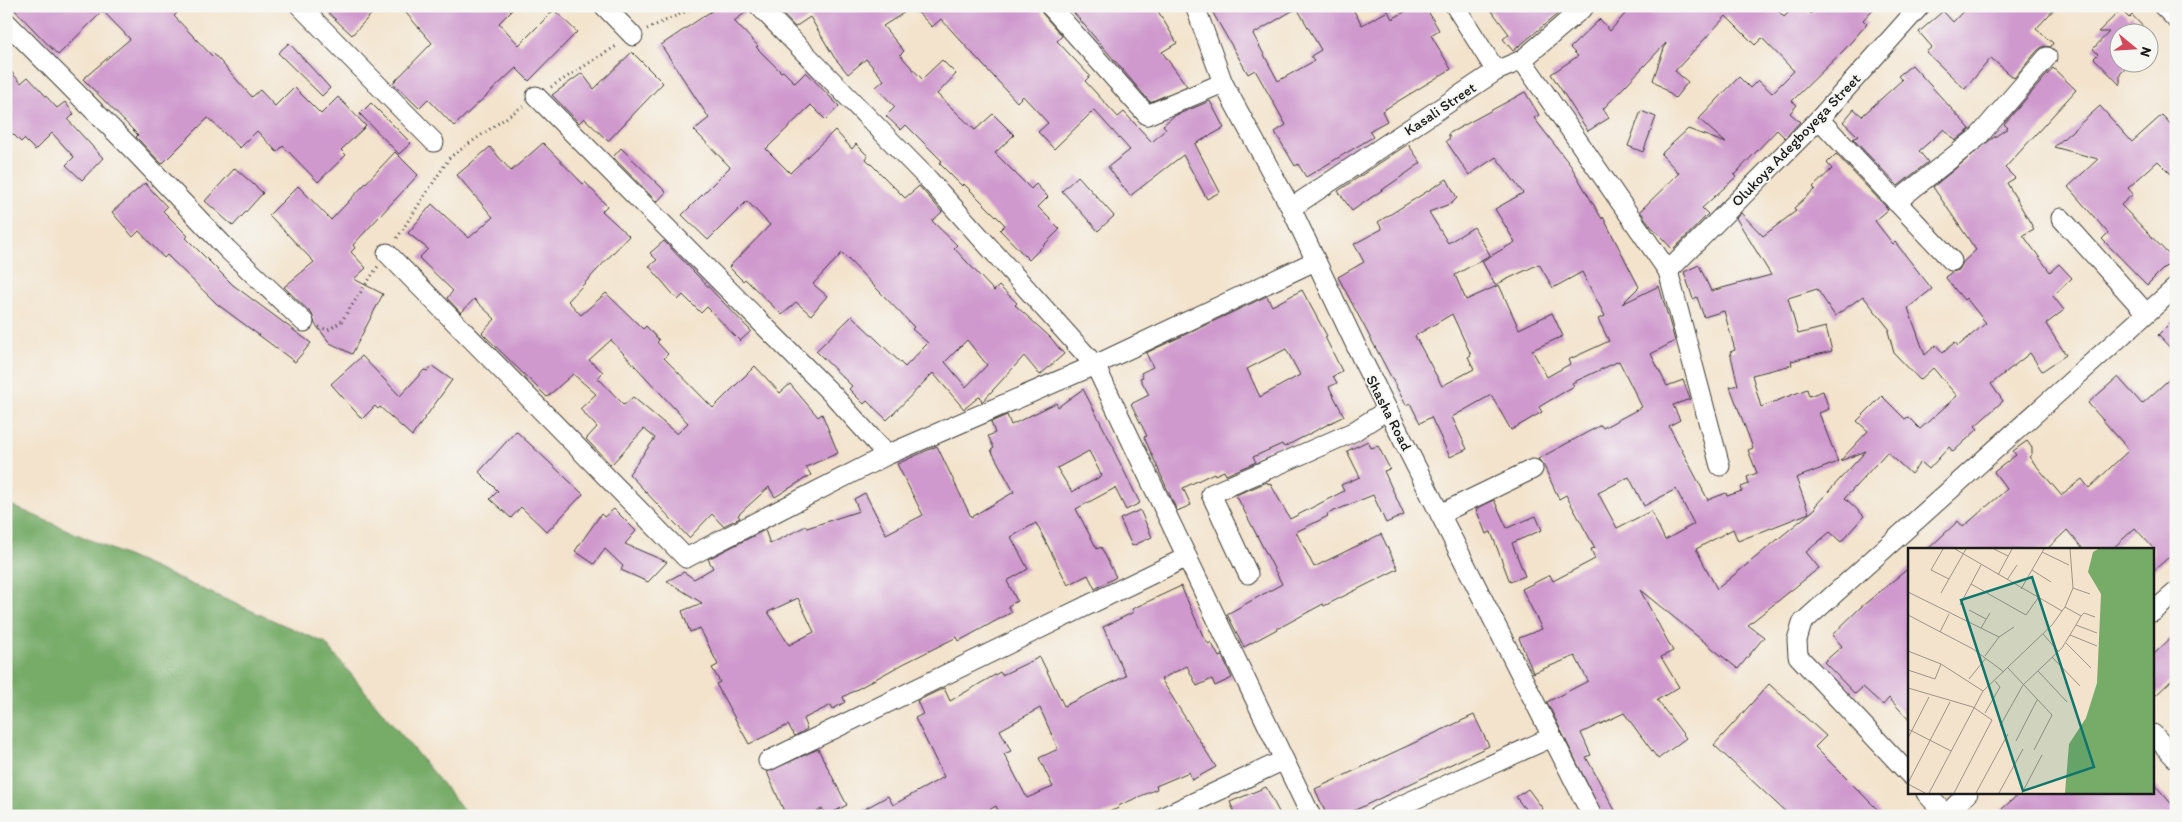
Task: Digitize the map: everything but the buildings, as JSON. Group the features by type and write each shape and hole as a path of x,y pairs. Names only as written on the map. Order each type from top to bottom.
{"street":[{"path":"300,6 434,142"},
{"path":"604,6 633,36"},
{"path":"759,6 929,180 1095,365 1311,816"},
{"path":"1050,6 1146,115 1223,83"},
{"name":"Shasha Road","path":"1195,6 1223,83 1291,208 1314,261 1592,816"},
{"path":"1455,6 1496,72"},
{"name":"Kasali Street","path":"1291,208 1496,72 1522,60 1585,6"},
{"name":"Olukoya Adegboyega Street","path":"1668,271 1819,119 1920,6"},
{"path":"2163,6 2176,20"},
{"path":"6,22 227,249 304,322"},
{"path":"1896,202 1978,137 2047,57"},
{"path":"1522,60 1668,271 1720,466"},
{"path":"536,96 834,396 887,455"},
{"path":"1819,119 1952,261"},
{"path":"2061,218 2146,314"},
{"path":"387,253 686,558 887,455 1095,365 1314,261"},
{"path":"1908,773 1798,656 1797,640 1802,623 2176,287"},
{"path":"1248,574 1211,494 1353,432 1388,410"},
{"path":"1440,514 1533,469"},
{"path":"768,761 1187,558"},
{"path":"2154,611 2176,592"},
{"path":"2154,735 2176,759"},
{"path":"1378,816 1552,737"},
{"path":"1165,816 1284,760"},
{"path":"1927,794 1946,815 1967,794"}],"path":[{"path":"304,322 328,330 342,322 450,157 536,96 633,36 698,6"}],"green space":[{"path":"6,503 325,643 469,816 6,816"}]}
